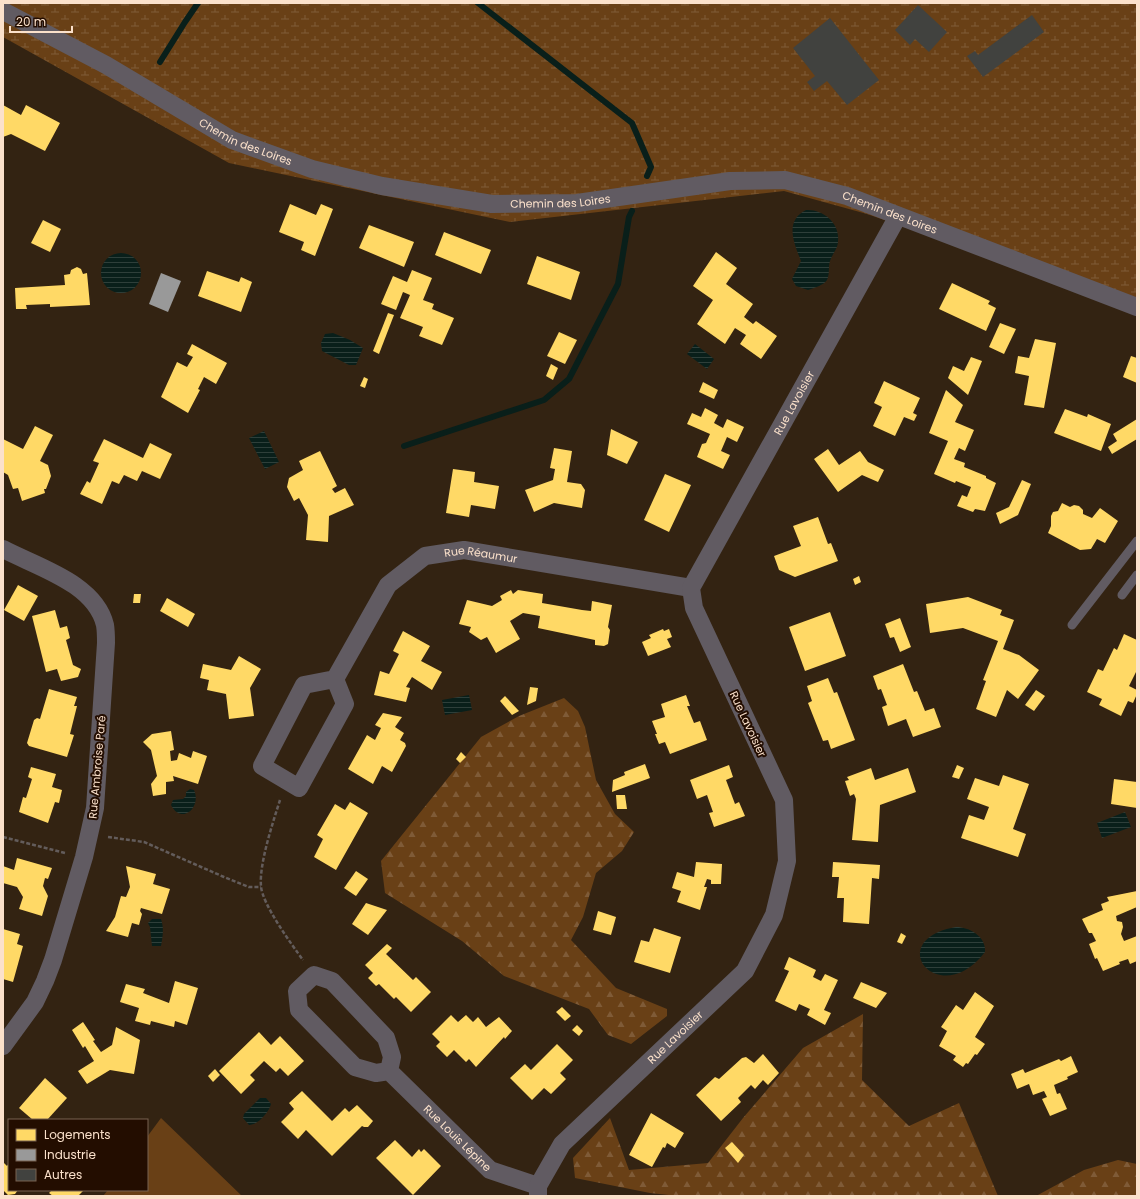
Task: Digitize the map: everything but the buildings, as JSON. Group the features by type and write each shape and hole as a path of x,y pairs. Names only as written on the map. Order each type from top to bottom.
{"street":[{"name":"Chemin des Loires","path":"3,11 106,65 232,140 312,169 382,186 492,204 577,202 730,181 785,180 847,196 1137,307"},
{"name":"Rue Lavoisier","path":"538,1191 562,1144 745,971 774,915 788,861 784,800 694,608 691,588 898,216"},
{"name":"Rue Ambroise Paré","path":"3,549 73,584 88,595 100,612 105,625 106,643 95,808 84,857 53,960 45,981 35,1002 3,1046"},
{"name":"Rue Réaumur","path":"335,679 388,585 425,556 464,550 691,588"},
{"path":"335,679 345,704 299,788 262,766 304,685 335,679"},
{"path":"314,975 332,981 386,1038 392,1057 388,1071 376,1073 355,1067 299,1010 297,991 314,975"},
{"name":"Rue Louis Lépine","path":"388,1071 490,1170 538,1191"}],"lane":[{"path":"1072,625 1137,541"},
{"path":"1122,595 1137,575"}],"path":[{"path":"287,780 276,811 262,869 260,887 265,900 292,945 314,975"},
{"path":"90,832 119,839 144,842 249,887 260,887"},
{"path":"3,837 84,857"}],"green space":[{"path":"3,3 1137,3 1137,308 867,214 784,191 510,222 229,163 3,37"},
{"path":"564,698 578,711 585,727 596,780 615,814 634,832 622,851 596,873 583,917 571,940 616,988 667,1009 667,1016 631,1044 608,1035 589,1009 504,976 462,941 385,893 381,861 481,737 519,716"},
{"path":"863,1014 862,1080 909,1126 959,1103 998,1196 678,1196 650,1193 575,1178 573,1158 610,1118 629,1170 708,1163 743,1118 803,1048"},
{"path":"161,1118 242,1196 103,1196 107,1191 148,1191 148,1136"},
{"path":"1118,1160 1137,1164 1137,1196 1036,1196 1084,1170"}],"water":[{"path":"806,210 818,212 829,218 838,234 838,244 830,261 826,282 808,290 796,286 792,279 801,261 794,240 793,226 799,215"},
{"path":"117,253 125,253 132,256 138,262 141,273 138,284 132,290 125,293 117,293 110,290 104,284 101,277 101,269 104,262 110,256"},
{"path":"333,333 350,340 363,348 356,365 349,365 322,351 321,343 325,334"},
{"path":"695,344 714,359 707,369 687,354"},
{"path":"264,431 279,462 265,469 249,438"},
{"path":"469,695 472,710 445,715 442,700"},
{"path":"190,789 194,790 196,797 193,808 185,814 180,814 175,811 171,805 173,800 183,799 186,796 186,792"},
{"path":"1125,812 1131,827 1102,838 1097,823"},
{"path":"152,919 161,919 163,932 161,946 152,946 150,927 148,923"},
{"path":"956,927 961,927 971,931 980,937 985,946 985,952 967,969 951,975 936,974 925,967 920,956 922,945 934,934"},
{"path":"260,1098 266,1098 271,1104 270,1107 266,1114 256,1123 249,1125 243,1118 244,1114"}],"waterway":[{"path":"160,62 198,3"},
{"path":"478,3 632,123 651,167 647,176"},
{"path":"404,446 544,400 569,379 618,284 629,217 632,211"}]}
